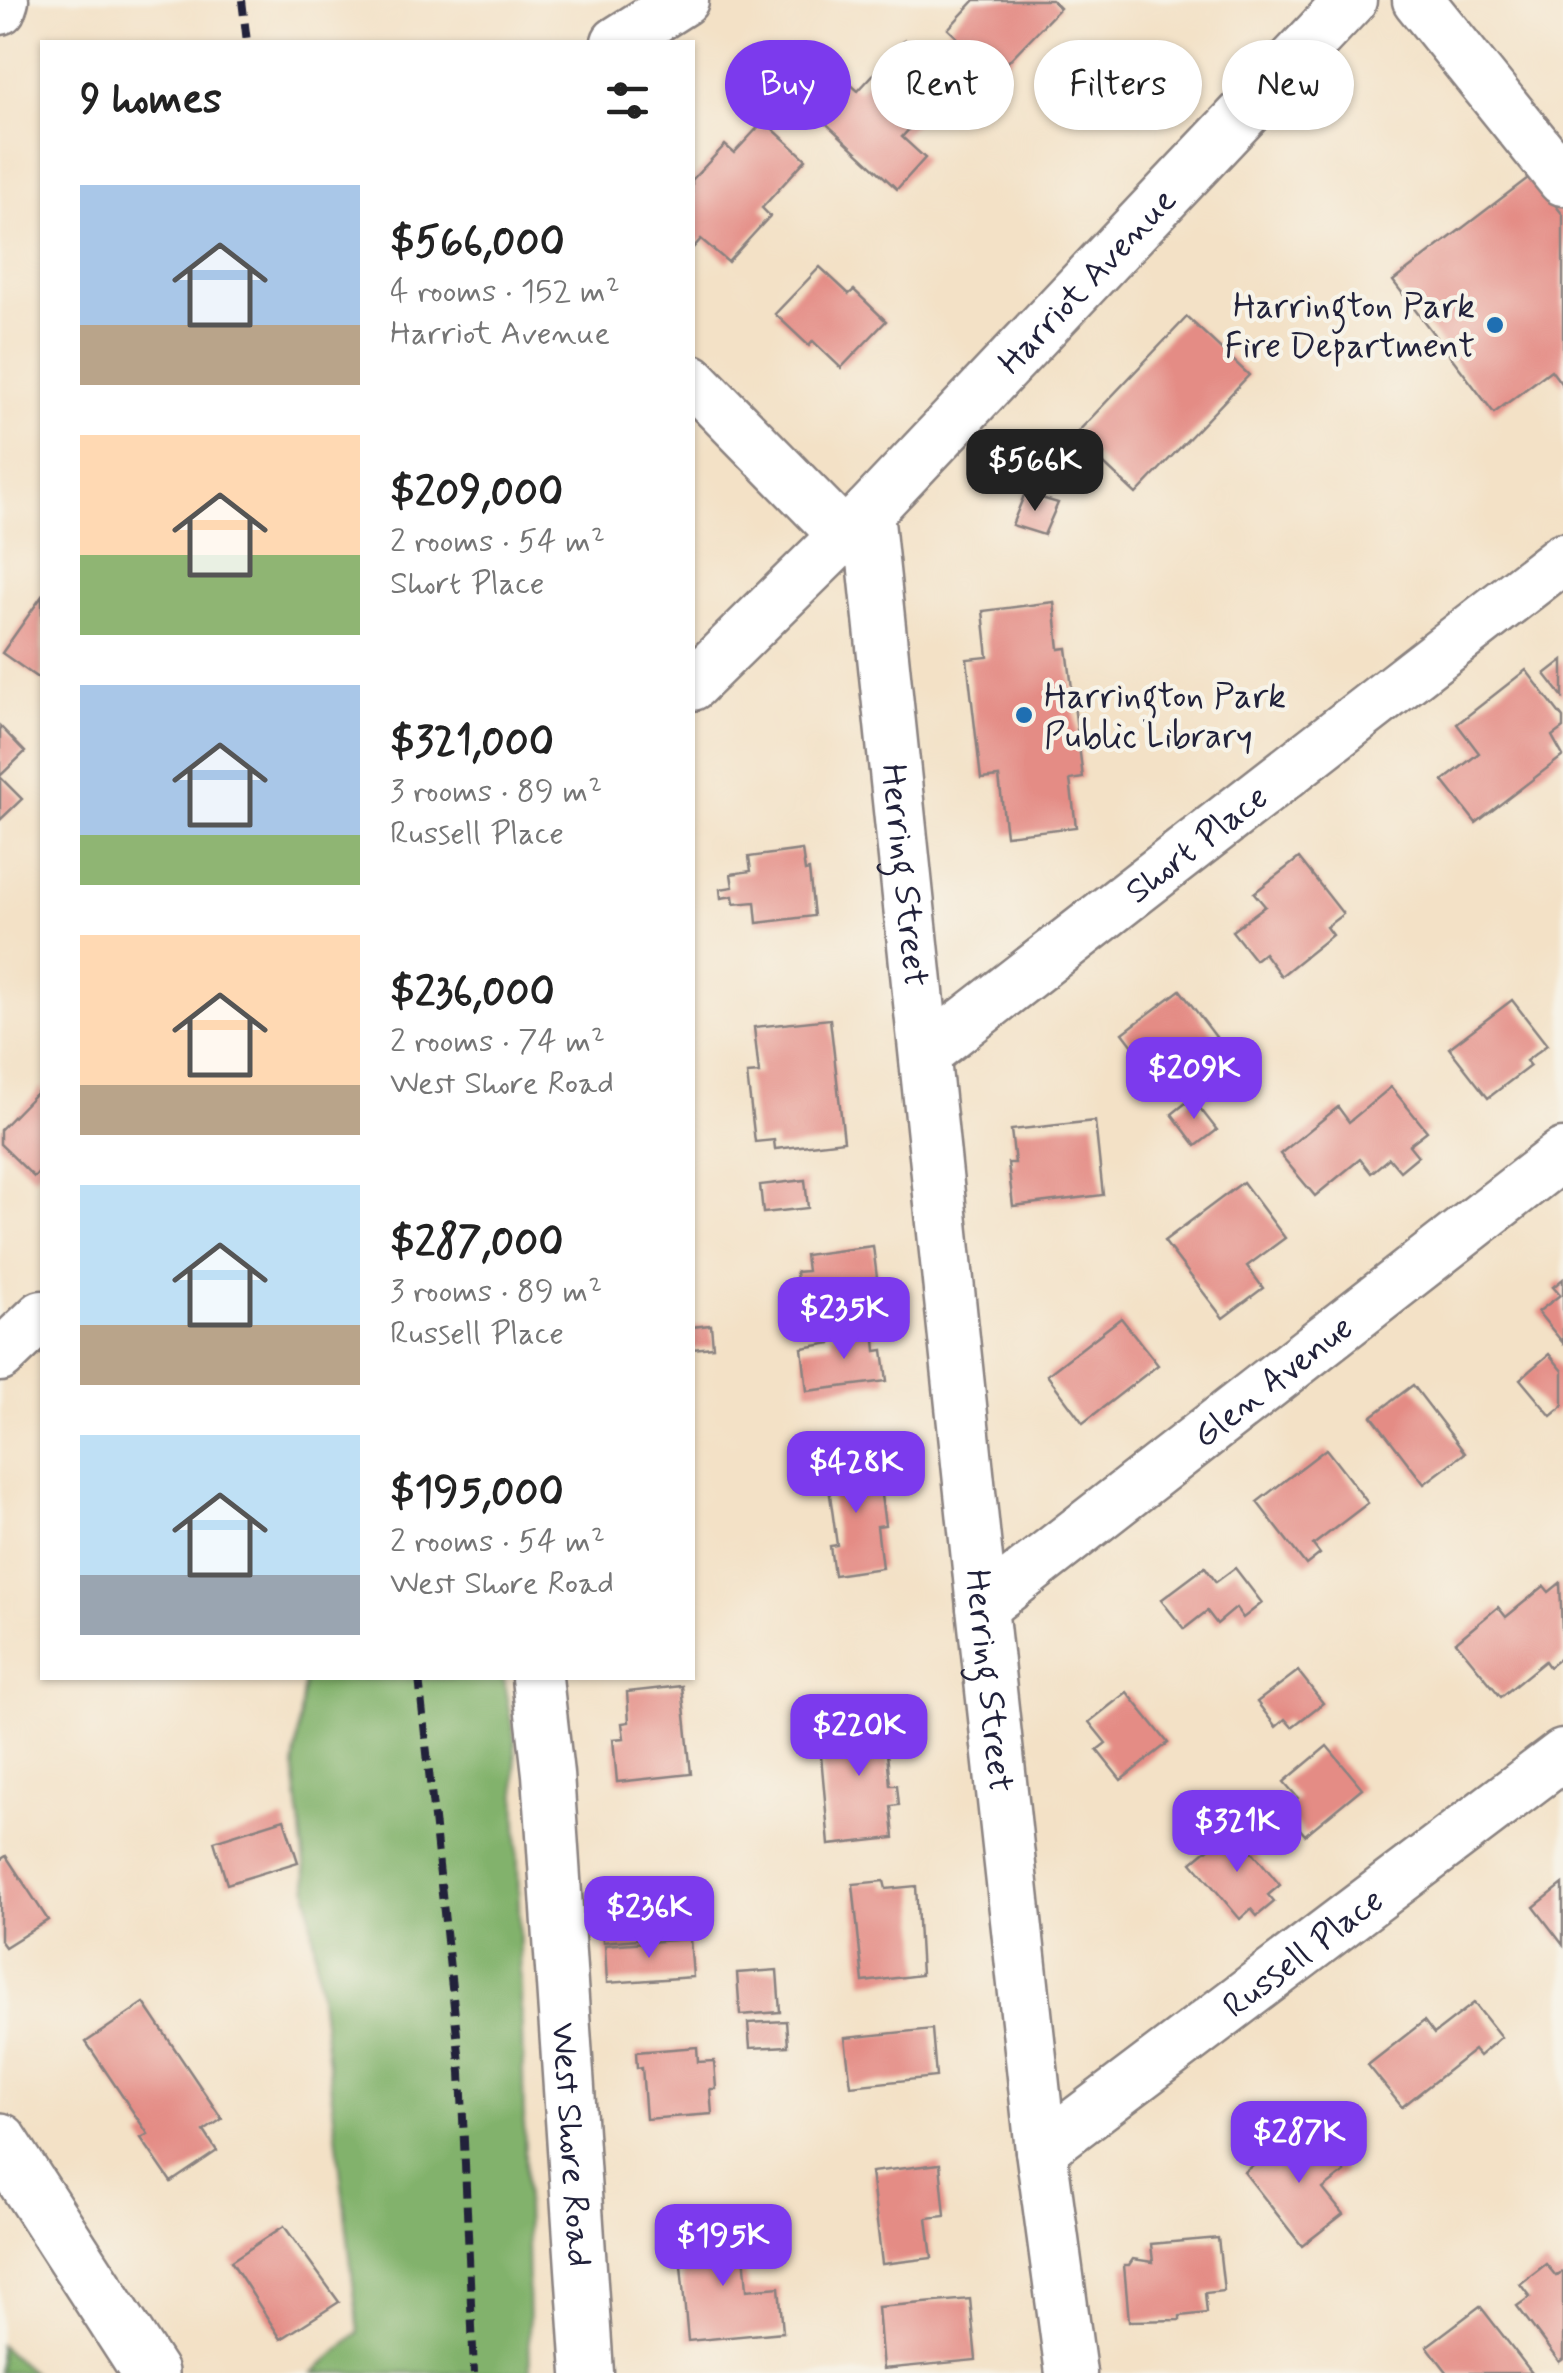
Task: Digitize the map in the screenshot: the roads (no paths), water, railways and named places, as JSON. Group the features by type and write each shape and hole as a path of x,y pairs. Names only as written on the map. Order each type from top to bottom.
{"main road":[{"path":"0,2141 150,2373"}],"street":[{"path":"0,9 3,0"},
{"path":"632,23 684,0"},
{"name":"Harriot Avenue","path":"695,682 857,524 1351,0"},
{"path":"1418,0 1563,180"},
{"path":"695,383 857,524"},
{"name":"Herring Street","path":"857,524 926,1053 982,1607 1042,2150 1071,2373"},
{"name":"Short Place","path":"926,1053 1563,558"},
{"name":"Glen Avenue","path":"982,1607 1563,1154"},
{"path":"0,1356 40,1318"},
{"name":"West Shore Road","path":"537,1680 550,1794 588,2373"},
{"name":"Russell Place","path":"1042,2150 1563,1755"}],"railway":[{"path":"242,0 247,40"},
{"path":"419,1680 461,2072 474,2373"}],"place":[{"name":"Harrington Park Fire Department","path":"1495,325"},
{"name":"Harrington Park Public Library","path":"1024,715"}]}
